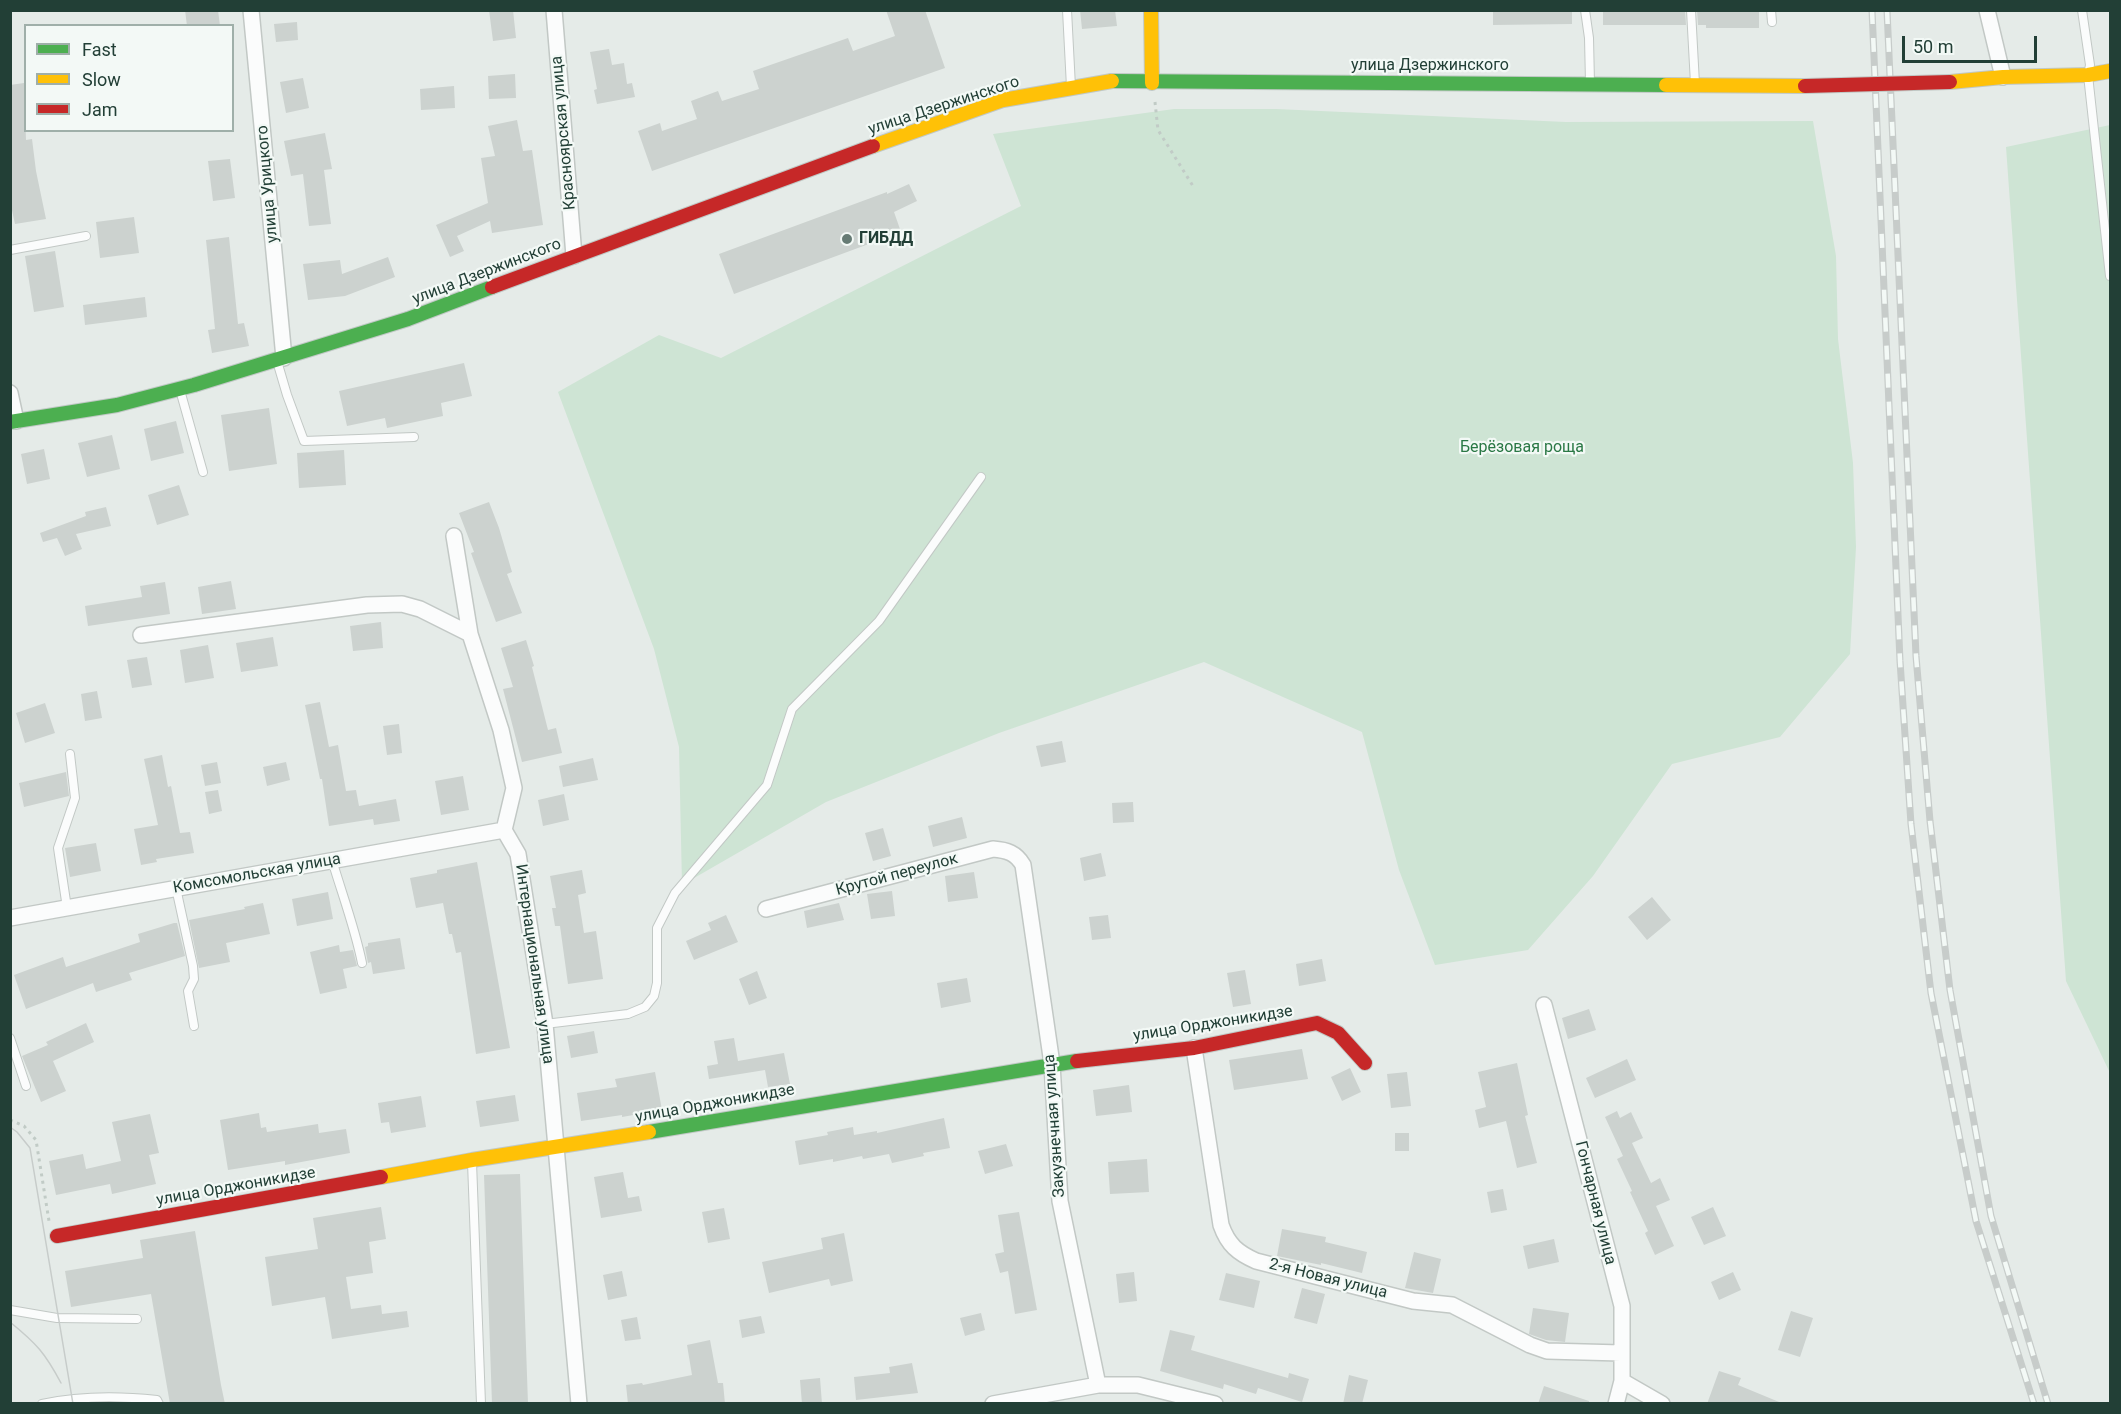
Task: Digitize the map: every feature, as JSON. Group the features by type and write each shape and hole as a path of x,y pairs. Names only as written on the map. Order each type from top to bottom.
{"main road":[{"path":"1151,10 1152,83"},
{"name":"улица Дзержинского","path":"13,422 117,405 180,389 408,320 812,168 1003,100 1105,81 1805,86 1950,82 2003,77 2088,75 2110,71"},
{"name":"улица Орджоникидзе","path":"57,1236 472,1160 557,1148 1052,1064 1194,1048 1317,1023 1328,1025 1337,1031 1365,1063"}],"street":[{"name":"улица Урицкого","path":"251,10 280,359"},
{"name":"Красноярская улица","path":"554,10 574,256"},
{"path":"1987,10 2003,77"},
{"path":"10,393 13,422"},
{"path":"454,536 470,634 501,730 514,788 504,830"},
{"path":"141,635 367,605 402,604 420,609 470,634"},
{"name":"Интернациональная улица","path":"504,830 518,854 545,1024 579,1404"},
{"name":"Комсомольская улица","path":"10,918 504,830"},
{"name":"Крутой переулок","path":"766,909 993,849 1006,850 1018,856 1023,865"},
{"name":"Закузнечная улица","path":"1023,865 1052,1064 1060,1201 1098,1385"},
{"name":"Гончарная улица","path":"1544,1005 1622,1306 1622,1381 1616,1404"},
{"name":"2-я Новая улица","path":"1194,1048 1221,1225 1230,1245 1240,1254 1256,1261 1413,1301 1452,1305 1546,1351 1621,1353"},
{"path":"1622,1381 1662,1404"},
{"path":"993,1404 1098,1385 1138,1385 1215,1404"}],"lane":[{"path":"1067,10 1071,87"},
{"path":"1585,10 1589,38 1590,84"},
{"path":"1691,10 1695,85"},
{"path":"1771,10 1772,22"},
{"path":"2082,10 2090,65 2088,75 2110,276"},
{"path":"10,250 86,236"},
{"path":"280,359 287,395 304,441 414,437"},
{"path":"180,389 203,472"},
{"path":"545,1024 628,1014 645,1007 654,996 657,983 657,928 675,893 767,785 792,709 879,621 981,477"},
{"path":"67,908 58,848 75,798 70,754"},
{"path":"332,860 362,963"},
{"path":"176,888 193,966 194,979 188,991 194,1026"},
{"path":"10,1038 26,1086"},
{"path":"472,1160 481,1404"},
{"path":"10,1310 57,1318 137,1319"},
{"path":"42,1404 63,1399 128,1397 157,1400 159,1404"}],"path":[{"path":"1152,83 1158,130 1193,186"},
{"path":"10,1120 24,1126 36,1140 51,1233 57,1236"}],"green space":[{"name":"Берёзовая роща","path":"1174,109 1276,109 1566,122 1813,121 1836,256 1838,339 1853,463 1856,547 1850,654 1780,737 1672,764 1593,876 1528,950 1435,965 1399,870 1362,732 1204,662 999,733 826,802 682,885 679,747 654,649 558,392 659,335 721,358 1021,206 993,134"},
{"path":"2110,125 2110,1073 2066,981 2006,147"}],"building":[{"path":"185,10 218,10 220,24 187,24"},
{"path":"489,10 513,10 516,38 493,41"},
{"path":"886,10 925,10 945,68 652,171 638,131 660,123 662,131 697,119 691,101 718,91 722,101 759,89 753,71 848,38 853,51 895,36"},
{"path":"1080,10 1115,10 1117,26 1082,29"},
{"path":"1493,10 1572,10 1572,24 1493,25"},
{"path":"1603,10 1685,10 1686,25 1603,25"},
{"path":"1697,10 1759,10 1759,28 1706,28 1706,25 1698,25"},
{"path":"297,22 298,40 276,42 274,24"},
{"path":"609,49 612,65 624,63 627,84 632,83 635,97 597,104 594,90 597,89 590,52"},
{"path":"515,74 516,98 489,99 488,76"},
{"path":"303,78 309,108 286,113 280,82"},
{"path":"24,83 24,132 26,140 32,139 46,219 15,224 10,201 10,85"},
{"path":"454,86 455,108 421,110 420,89"},
{"path":"517,120 523,151 532,150 543,225 492,233 490,221 457,236 464,251 450,257 436,225 488,203 481,158 495,156 488,126"},
{"path":"325,133 332,169 324,170 331,224 309,226 303,174 291,176 284,141"},
{"path":"230,159 235,198 213,201 208,161"},
{"path":"909,184 917,201 894,212 901,232 734,294 719,254"},
{"path":"134,217 139,253 100,258 96,222"},
{"path":"229,237 238,324 244,323 249,346 212,353 208,330 215,329 206,240"},
{"path":"55,251 64,307 34,312 25,256"},
{"path":"388,257 395,277 345,296 308,300 303,264 340,260 342,274"},
{"path":"145,297 147,317 85,325 83,305"},
{"path":"464,363 472,396 441,403 443,416 387,428 385,418 347,426 339,391"},
{"path":"269,408 277,464 229,471 221,415"},
{"path":"176,421 184,453 151,461 144,429"},
{"path":"112,435 120,469 87,477 78,443"},
{"path":"44,449 50,479 27,484 21,454"},
{"path":"344,450 346,485 299,488 297,453"},
{"path":"179,485 189,515 157,525 148,495"},
{"path":"489,502 512,572 507,574 522,613 496,622 459,513"},
{"path":"106,507 111,526 76,534 82,549 65,556 57,538 43,542 40,533 86,516 85,512"},
{"path":"231,581 236,609 202,614 198,587"},
{"path":"165,582 170,614 88,626 85,606 142,597 140,586"},
{"path":"381,622 383,648 353,651 350,626"},
{"path":"273,637 278,666 241,672 236,643"},
{"path":"526,640 548,730 556,728 562,753 522,762 503,689 513,687 501,648"},
{"path":"208,645 214,678 185,683 180,650"},
{"path":"147,657 152,685 132,688 127,660"},
{"path":"97,691 102,718 85,721 81,694"},
{"path":"320,702 329,747 338,745 346,791 356,790 359,806 396,799 400,821 374,825 373,819 329,826 322,779 320,779 305,705"},
{"path":"45,703 55,733 25,743 16,713"},
{"path":"399,724 402,753 387,755 383,726"},
{"path":"1062,741 1066,762 1041,767 1036,746"},
{"path":"162,755 180,833 190,832 194,853 156,859 157,862 141,865 134,829 158,825 144,759"},
{"path":"593,758 598,780 563,787 559,766"},
{"path":"217,762 221,783 205,786 201,765"},
{"path":"286,762 290,780 267,786 263,767"},
{"path":"66,772 69,796 24,807 19,783"},
{"path":"463,776 469,810 441,815 435,781"},
{"path":"218,790 222,811 209,814 205,792"},
{"path":"564,794 569,820 543,826 538,800"},
{"path":"1133,802 1134,822 1113,823 1112,803"},
{"path":"962,817 967,838 933,847 928,826"},
{"path":"883,828 891,856 873,861 865,833"},
{"path":"96,843 101,871 70,877 65,848"},
{"path":"1101,853 1106,876 1084,881 1080,858"},
{"path":"477,862 510,1048 476,1054 461,952 456,953 452,934 449,934 443,903 416,908 410,878"},
{"path":"582,870 586,893 578,895 584,933 596,931 603,979 568,984 560,926 555,926 552,908 556,908 550,876"},
{"path":"974,872 978,898 948,902 945,876"},
{"path":"892,891 895,916 871,919 867,894"},
{"path":"328,892 333,919 297,926 292,899"},
{"path":"1652,897 1671,920 1647,940 1628,917"},
{"path":"263,903 270,934 226,943 230,962 199,968 189,920 245,909 244,907"},
{"path":"839,903 844,920 807,928 804,911"},
{"path":"726,915 738,942 694,960 686,941 711,930 708,923"},
{"path":"1108,915 1111,938 1092,940 1089,917"},
{"path":"177,923 185,956 129,973 132,980 96,992 93,983 26,1009 14,975 63,957 66,967 140,942 138,934"},
{"path":"400,938 405,969 373,974 365,947 368,943"},
{"path":"339,945 340,952 353,950 357,966 343,969 347,988 320,994 310,952"},
{"path":"1322,959 1326,981 1299,986 1296,964"},
{"path":"1245,970 1251,1004 1233,1007 1227,973"},
{"path":"757,971 767,998 749,1005 739,979"},
{"path":"967,978 971,1002 941,1008 937,983"},
{"path":"1589,1009 1596,1030 1568,1039 1562,1018"},
{"path":"86,1023 94,1042 53,1061 66,1091 41,1102 22,1056 48,1045 46,1042"},
{"path":"594,1031 598,1053 571,1058 567,1036"},
{"path":"734,1038 738,1061 784,1053 790,1084 768,1087 765,1070 709,1079 707,1066 718,1064 714,1041"},
{"path":"1302,1049 1308,1079 1234,1090 1229,1060"},
{"path":"1627,1059 1636,1080 1595,1098 1586,1078"},
{"path":"1517,1063 1528,1115 1525,1116 1537,1163 1517,1168 1506,1121 1479,1128 1475,1110 1486,1107 1478,1072"},
{"path":"1350,1068 1361,1092 1342,1101 1331,1077"},
{"path":"655,1072 662,1110 581,1121 577,1093 617,1087 615,1079"},
{"path":"1407,1072 1411,1106 1391,1108 1387,1074"},
{"path":"1129,1085 1132,1112 1096,1116 1093,1090"},
{"path":"515,1095 519,1121 480,1127 476,1101"},
{"path":"421,1096 426,1127 391,1133 389,1122 381,1123 378,1103"},
{"path":"1617,1111 1620,1118 1631,1112 1643,1138 1632,1143 1651,1183 1660,1178 1670,1200 1656,1206 1674,1246 1655,1255 1645,1233 1648,1231 1617,1159 1623,1156 1605,1117"},
{"path":"259,1113 261,1128 266,1127 267,1132 318,1124 319,1133 346,1129 350,1153 285,1165 285,1161 228,1170 220,1120"},
{"path":"150,1114 159,1153 149,1155 156,1184 112,1194 110,1184 56,1195 49,1161 83,1154 86,1169 121,1161 112,1122"},
{"path":"944,1118 950,1148 923,1153 924,1156 892,1163 889,1154 863,1159 862,1156 833,1162 833,1159 799,1165 795,1141 828,1135 827,1132 853,1127 854,1135 877,1131 877,1133"},
{"path":"1395,1133 1409,1133 1409,1151 1395,1151"},
{"path":"1006,1144 1013,1166 985,1174 978,1151"},
{"path":"1147,1159 1149,1192 1110,1194 1108,1162"},
{"path":"623,1172 628,1198 639,1196 642,1211 601,1218 594,1177"},
{"path":"520,1174 528,1404 492,1404 484,1175"},
{"path":"1503,1189 1507,1210 1491,1213 1487,1192"},
{"path":"381,1207 386,1239 369,1242 373,1273 346,1277 351,1309 381,1305 382,1314 407,1311 409,1327 332,1339 325,1297 272,1306 265,1257 318,1249 313,1218"},
{"path":"1713,1207 1726,1236 1704,1245 1691,1217"},
{"path":"724,1208 730,1239 708,1243 702,1212"},
{"path":"1019,1212 1037,1310 1015,1314 1008,1271 1000,1273 995,1254 1004,1252 998,1215"},
{"path":"1282,1229 1326,1237 1325,1242 1367,1252 1362,1273 1277,1256"},
{"path":"195,1231 225,1404 170,1404 151,1294 71,1307 65,1271 143,1258 140,1240"},
{"path":"844,1233 853,1281 831,1286 829,1279 769,1293 762,1262 823,1249 821,1238"},
{"path":"1554,1239 1559,1262 1528,1269 1523,1246"},
{"path":"1414,1252 1441,1259 1433,1293 1405,1288"},
{"path":"622,1271 627,1296 608,1300 603,1275"},
{"path":"1134,1272 1137,1301 1119,1303 1116,1274"},
{"path":"1733,1272 1741,1290 1719,1300 1711,1282"},
{"path":"1226,1273 1260,1281 1254,1308 1219,1300"},
{"path":"1302,1288 1325,1294 1317,1324 1294,1318"},
{"path":"1533,1308 1569,1313 1565,1342 1546,1340 1529,1334"},
{"path":"1791,1311 1813,1318 1800,1357 1778,1350"},
{"path":"981,1313 985,1330 965,1336 960,1318"},
{"path":"761,1316 765,1333 742,1338 739,1320"},
{"path":"637,1317 641,1339 625,1341 621,1320"},
{"path":"1170,1330 1195,1336 1191,1350 1288,1378 1289,1373 1309,1379 1302,1402 1258,1388 1256,1394 1224,1384 1223,1389 1160,1371"},
{"path":"710,1340 718,1383 723,1383 725,1404 628,1404 626,1385 642,1383 643,1385 692,1375 687,1345"},
{"path":"912,1363 918,1393 856,1400 854,1377 890,1373 889,1367"},
{"path":"1719,1371 1741,1378 1738,1385 1784,1404 1707,1404"},
{"path":"1349,1375 1368,1380 1362,1404 1343,1404"},
{"path":"820,1378 822,1404 802,1404 800,1380"},
{"path":"1544,1386 1589,1401 1589,1404 1538,1404"}],"tram line":[{"path":"10,1127 30,1148 73,1404"},
{"path":"10,1322 40,1350 61,1383"}],"railway":[{"path":"1872,10 1900,661 1911,824 1931,993 1976,1221 2034,1404"},
{"path":"1887,10 1916,656 1930,821 1950,990 1991,1216 2048,1404"}],"traffic: fast":[{"path":"1112,81 1666,85"},
{"path":"10,422 117,405 194,385 408,319 492,287"},
{"path":"649,1132 1077,1061"}],"traffic: slow":[{"path":"1151,10 1152,83"},
{"path":"1950,82 2003,77 2088,75 2110,71"},
{"path":"873,146 1003,100 1112,81"},
{"path":"1666,85 1805,86"},
{"path":"381,1177 649,1132"}],"traffic: jam":[{"path":"1805,86 1950,82"},
{"path":"492,287 873,146"},
{"path":"1077,1061 1194,1048 1317,1023 1338,1033 1365,1063"},
{"path":"57,1236 381,1177"}],"place":[{"name":"ГИБДД","path":"847,239"}]}
